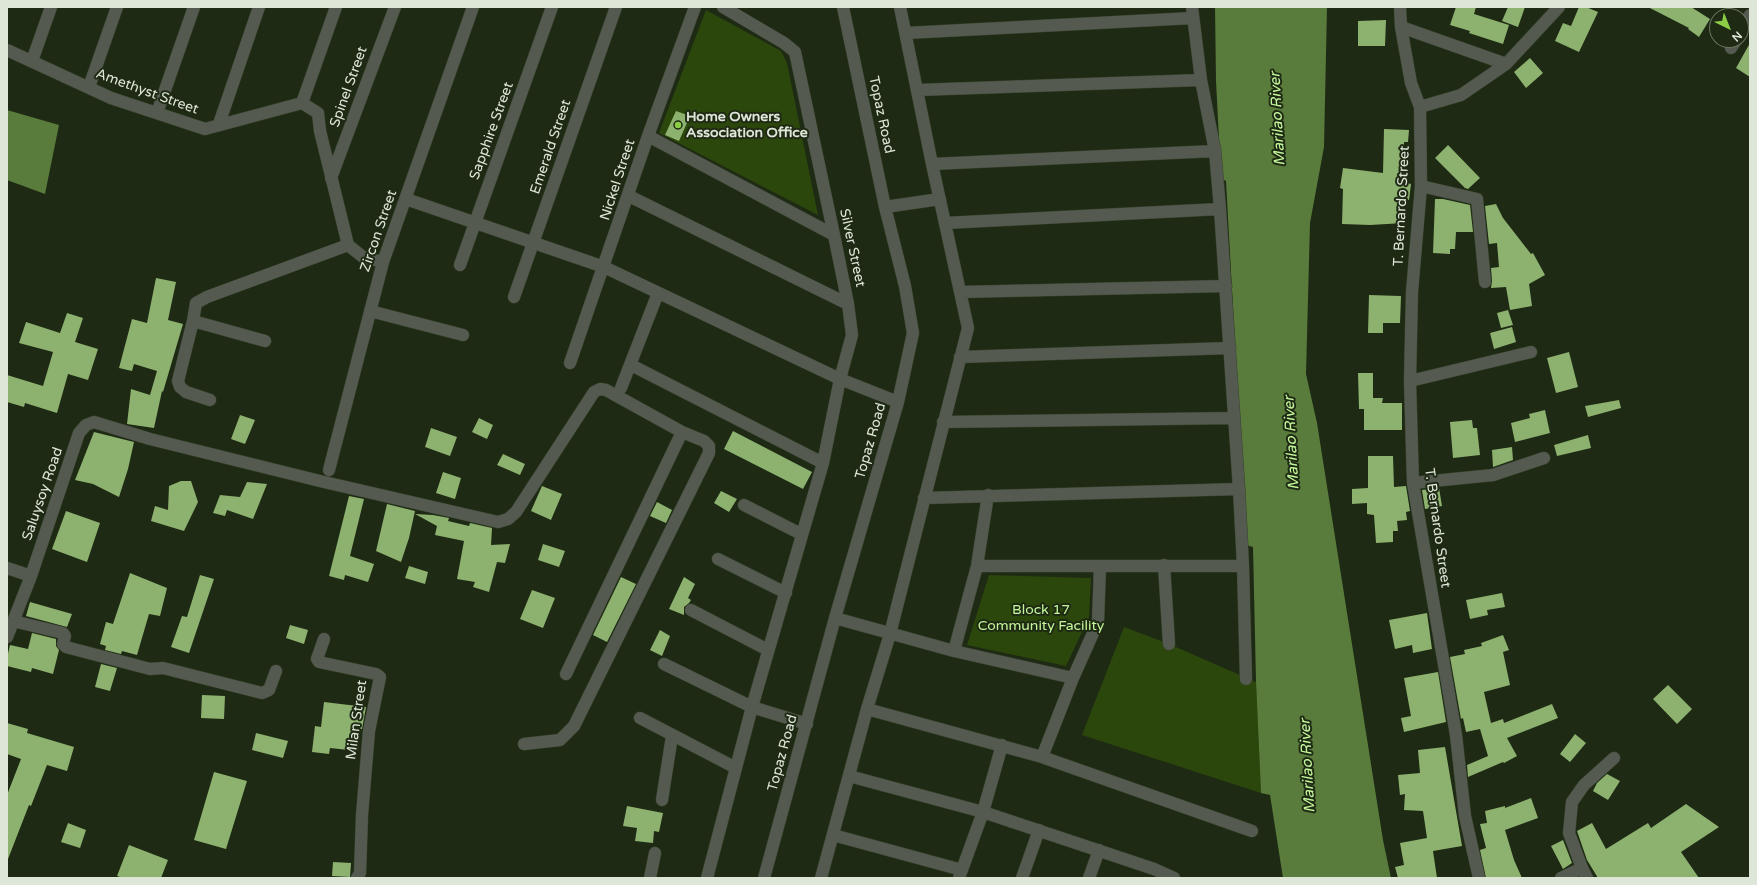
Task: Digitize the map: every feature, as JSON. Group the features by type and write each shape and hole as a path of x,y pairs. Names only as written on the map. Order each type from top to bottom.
{"street":[{"path":"32,61 51,7"},
{"path":"89,88 117,7"},
{"path":"157,113 194,7"},
{"path":"219,124 259,7"},
{"path":"336,7 302,103 318,113 320,131 348,244 363,257 383,262"},
{"name":"Spinel Street","path":"331,178 395,7"},
{"name":"Zircon Street","path":"329,470 383,262 473,7"},
{"name":"Sapphire Street","path":"460,265 552,7"},
{"name":"Emerald Street","path":"514,297 616,7"},
{"name":"Nickel Street","path":"570,363 648,136 695,7"},
{"name":"Silver Street","path":"707,878 752,707 786,593 801,534 823,463 840,379 852,335 848,304 795,52 784,43 723,7"},
{"path":"821,878 867,709 890,634 968,328 944,224 900,7"},
{"path":"1400,7 1401,27 1410,83 1420,107 1461,95 1506,64 1555,8"},
{"name":"Topaz Road","path":"764,878 835,618 898,402 913,333 905,286 885,207 842,8"},
{"path":"906,33 1193,12 1201,80 1215,152 1220,209 1239,489 1246,679"},
{"path":"1401,27 1506,64"},
{"name":"Amethyst Street","path":"7,50 111,98 205,129 219,124 302,103"},
{"path":"918,90 1201,80"},
{"name":"T. Bernardo Street","path":"1420,107 1421,186 1412,292 1410,381 1413,483 1456,736 1465,816 1479,878"},
{"path":"648,136 834,235"},
{"path":"932,164 1215,152"},
{"path":"1421,186 1476,199 1485,282"},
{"path":"628,196 848,304"},
{"path":"406,199 533,244 604,267 840,379 898,402"},
{"path":"885,207 940,199"},
{"path":"944,224 1220,209"},
{"path":"210,400 186,392 180,388 178,381 193,322 196,303 207,297 348,244"},
{"path":"960,292 1226,286"},
{"path":"621,388 658,293"},
{"path":"370,311 463,335"},
{"path":"193,322 265,341"},
{"path":"960,357 1230,348"},
{"path":"1410,381 1531,352"},
{"path":"631,365 823,463"},
{"name":"Saluysoy Road","path":"7,637 31,576 79,433 86,425 94,422 150,439 498,522 508,520 516,512 594,392 600,389 606,390 682,432"},
{"path":"943,422 1233,418"},
{"path":"524,744 560,740 574,726 709,454 709,446 704,441 682,432 566,674"},
{"path":"1413,483 1493,475 1544,458"},
{"path":"924,498 1239,489"},
{"path":"954,651 977,566 988,495"},
{"path":"744,505 801,534"},
{"path":"718,559 786,593"},
{"path":"1164,565 1169,644"},
{"path":"977,566 1243,566"},
{"path":"1042,757 1073,678 1098,622 1100,566"},
{"path":"7,568 31,576"},
{"path":"691,610 768,650"},
{"path":"835,618 954,651 1073,678"},
{"path":"13,621 63,633 65,636 63,644 66,647 150,669 163,668 262,693 269,690 276,671"},
{"name":"Milan Street","path":"324,639 317,659 319,662 376,674 380,677 369,731 362,815 360,873 357,878"},
{"path":"664,664 752,707 807,724"},
{"path":"867,709 1042,757 1252,831"},
{"path":"640,718 736,768"},
{"path":"662,800 672,736"},
{"path":"833,835 961,874 983,812 1002,745"},
{"path":"1561,878 1585,873 1569,833 1572,802 1584,785 1614,758"},
{"path":"849,776 983,812 1154,869 1174,878"},
{"path":"1022,878 1039,830"},
{"path":"1089,878 1099,850"},
{"path":"650,878 656,853"}],"green space":[{"path":"706,10 781,51 787,63 818,215 659,133"},
{"name":"Block 17 Community Facility","path":"989,575 1091,578 1089,617 1066,666 967,645"},
{"path":"1124,627 1169,644 1256,682 1261,793 1082,735"}],"water":[{"name":"Marilao River","path":"1215,7 1327,7 1324,147 1310,223 1306,374 1317,423 1383,840 1391,878 1283,878 1270,795 1261,793 1256,682 1253,547 1246,545 1226,181 1221,178 1216,81"},
{"path":"7,110 59,125 45,194 7,180"}],"building":[{"path":"1456,7 1476,7 1474,14 1509,25 1503,44 1450,25"},
{"path":"1508,7 1525,7 1518,27 1502,21"},
{"path":"1579,7 1586,7 1598,12 1579,52 1555,41 1563,23 1571,26"},
{"path":"1648,7 1691,7 1709,18 1699,37 1688,29 1689,28"},
{"path":"1386,20 1385,46 1358,46 1358,21"},
{"path":"1750,43 1750,77 1736,68 1747,48 1749,48"},
{"path":"1530,58 1543,73 1526,88 1514,72"},
{"name":"Home Owners Association Office","path":"676,111 690,116 679,141 665,135"},
{"path":"1384,129 1409,130 1408,142 1404,142 1404,182 1411,184 1409,200 1403,199 1404,223 1370,225 1342,224 1343,189 1340,188 1343,168 1383,173"},
{"path":"1448,145 1480,178 1468,189 1465,188 1435,158"},
{"path":"1435,199 1443,199 1470,205 1473,232 1456,232 1455,249 1450,249 1450,254 1433,253"},
{"path":"1496,204 1503,218 1531,254 1533,253 1545,275 1529,284 1532,306 1510,310 1506,287 1491,288 1491,268 1499,267 1497,243 1489,244 1485,206"},
{"path":"156,278 176,282 168,320 183,324 163,392 162,391 154,428 127,424 131,389 150,395 157,371 134,364 132,371 119,368 132,319 147,323"},
{"path":"1369,295 1401,296 1400,323 1383,323 1383,333 1368,333"},
{"path":"1508,310 1513,325 1501,328 1497,313"},
{"path":"67,313 83,318 75,342 98,349 88,380 68,374 57,413 25,403 24,407 7,402 7,375 43,386 53,352 19,343 26,322 60,333"},
{"path":"1512,327 1516,342 1494,349 1490,333"},
{"path":"1569,352 1578,387 1556,393 1547,358"},
{"path":"1358,373 1373,373 1373,398 1383,398 1382,403 1402,403 1402,430 1364,430 1364,409 1359,409"},
{"path":"1619,400 1621,408 1588,417 1585,406"},
{"path":"1545,410 1550,433 1515,442 1511,423 1530,418 1529,414"},
{"path":"240,415 255,420 245,444 231,439"},
{"path":"479,418 493,425 487,439 472,432"},
{"path":"1472,420 1473,428 1477,428 1480,455 1453,458 1450,422"},
{"path":"431,428 457,437 450,456 425,447"},
{"path":"733,431 812,472 803,489 724,449"},
{"path":"94,432 134,442 128,469 119,497 93,484 75,480"},
{"path":"1588,435 1591,448 1557,456 1554,445"},
{"path":"1512,447 1513,460 1493,467 1492,450"},
{"path":"503,454 525,464 520,475 497,465"},
{"path":"1368,456 1393,456 1394,487 1406,486 1410,511 1406,512 1407,520 1397,521 1398,531 1393,531 1393,542 1376,543 1374,515 1367,514 1367,503 1352,504 1352,489 1368,488"},
{"path":"443,472 461,478 455,499 436,493"},
{"path":"181,481 191,481 198,502 184,531 151,521 155,506 168,510 169,486"},
{"path":"247,482 267,484 253,519 227,510 225,516 213,513 220,495 240,497"},
{"path":"542,486 562,494 551,520 531,511"},
{"path":"1439,488 1442,506 1425,509 1422,490"},
{"path":"721,491 737,499 729,512 714,503"},
{"path":"349,496 364,499 350,556 374,564 368,582 345,575 344,580 329,576"},
{"path":"657,502 672,510 666,523 650,516"},
{"path":"387,504 415,511 409,538 401,562 376,551"},
{"path":"66,511 100,523 87,562 52,549"},
{"path":"415,514 433,515 449,518 448,521 469,526 470,523 492,528 491,545 510,544 505,563 497,562 489,592 473,587 475,582 457,579 464,541 435,535 437,526"},
{"path":"543,544 565,551 559,567 538,560"},
{"path":"409,566 428,572 425,584 405,578"},
{"path":"130,573 167,588 160,616 149,614 137,655 122,651 121,654 105,650 106,646 100,644 106,622 113,624"},
{"path":"200,575 214,579 189,653 171,647 182,616 187,617"},
{"path":"621,577 636,584 607,642 593,635"},
{"path":"684,577 695,584 688,598 691,600 684,607 684,615 669,609"},
{"path":"532,590 555,598 543,628 520,619"},
{"path":"1502,593 1505,607 1487,610 1488,615 1470,619 1466,600"},
{"path":"30,602 72,614 67,627 26,616"},
{"path":"1427,613 1432,649 1413,653 1412,645 1395,649 1389,620"},
{"path":"290,625 308,630 304,644 286,638"},
{"path":"660,630 670,636 662,656 650,650"},
{"path":"32,633 56,639 56,646 59,650 53,674 32,668 31,672 7,666 10,645 28,649"},
{"path":"1503,635 1509,650 1503,652 1510,685 1484,692 1491,723 1503,719 1504,723 1552,704 1558,718 1507,738 1517,756 1504,763 1503,762 1468,777 1467,765 1488,756 1480,729 1466,732 1463,718 1461,719 1450,657 1465,654 1464,650 1482,646 1481,643"},
{"path":"101,664 117,668 110,691 95,687"},
{"path":"1438,672 1446,722 1404,732 1401,718 1411,716 1404,678"},
{"path":"1668,685 1692,709 1677,724 1653,699"},
{"path":"202,695 225,696 224,719 201,718"},
{"path":"324,702 366,707 362,729 360,729 358,751 330,748 329,754 312,752 315,726 321,727"},
{"path":"7,723 28,729 27,733 74,747 67,771 47,765 31,806 29,805 8,859 7,795 21,759 7,754"},
{"path":"256,733 288,741 283,758 252,750"},
{"path":"1575,734 1586,743 1570,762 1560,754"},
{"path":"1445,747 1462,846 1433,851 1437,878 1398,878 1395,867 1404,865 1400,843 1427,838 1423,811 1404,810 1405,794 1400,795 1398,775 1420,773 1418,750"},
{"path":"214,772 247,781 226,849 194,840"},
{"path":"1607,774 1620,781 1608,800 1593,791 1597,783"},
{"path":"1531,798 1538,818 1505,830 1514,860 1522,878 1486,878 1480,850 1486,848 1480,824 1487,823 1485,811 1505,806 1505,808"},
{"path":"1686,804 1719,827 1681,852 1699,878 1598,878 1587,860 1577,831 1592,823 1606,849 1648,823 1651,828"},
{"path":"627,806 663,813 659,832 654,831 653,843 635,841 637,828 623,826"},
{"path":"68,823 86,830 80,848 61,842"},
{"path":"1563,840 1572,863 1563,869 1551,846"},
{"path":"129,845 168,860 161,878 123,878 117,876"},
{"path":"333,862 351,863 350,877 332,876"}],"place":[{"name":"Home Owners Association Office","path":"678,125"}]}
